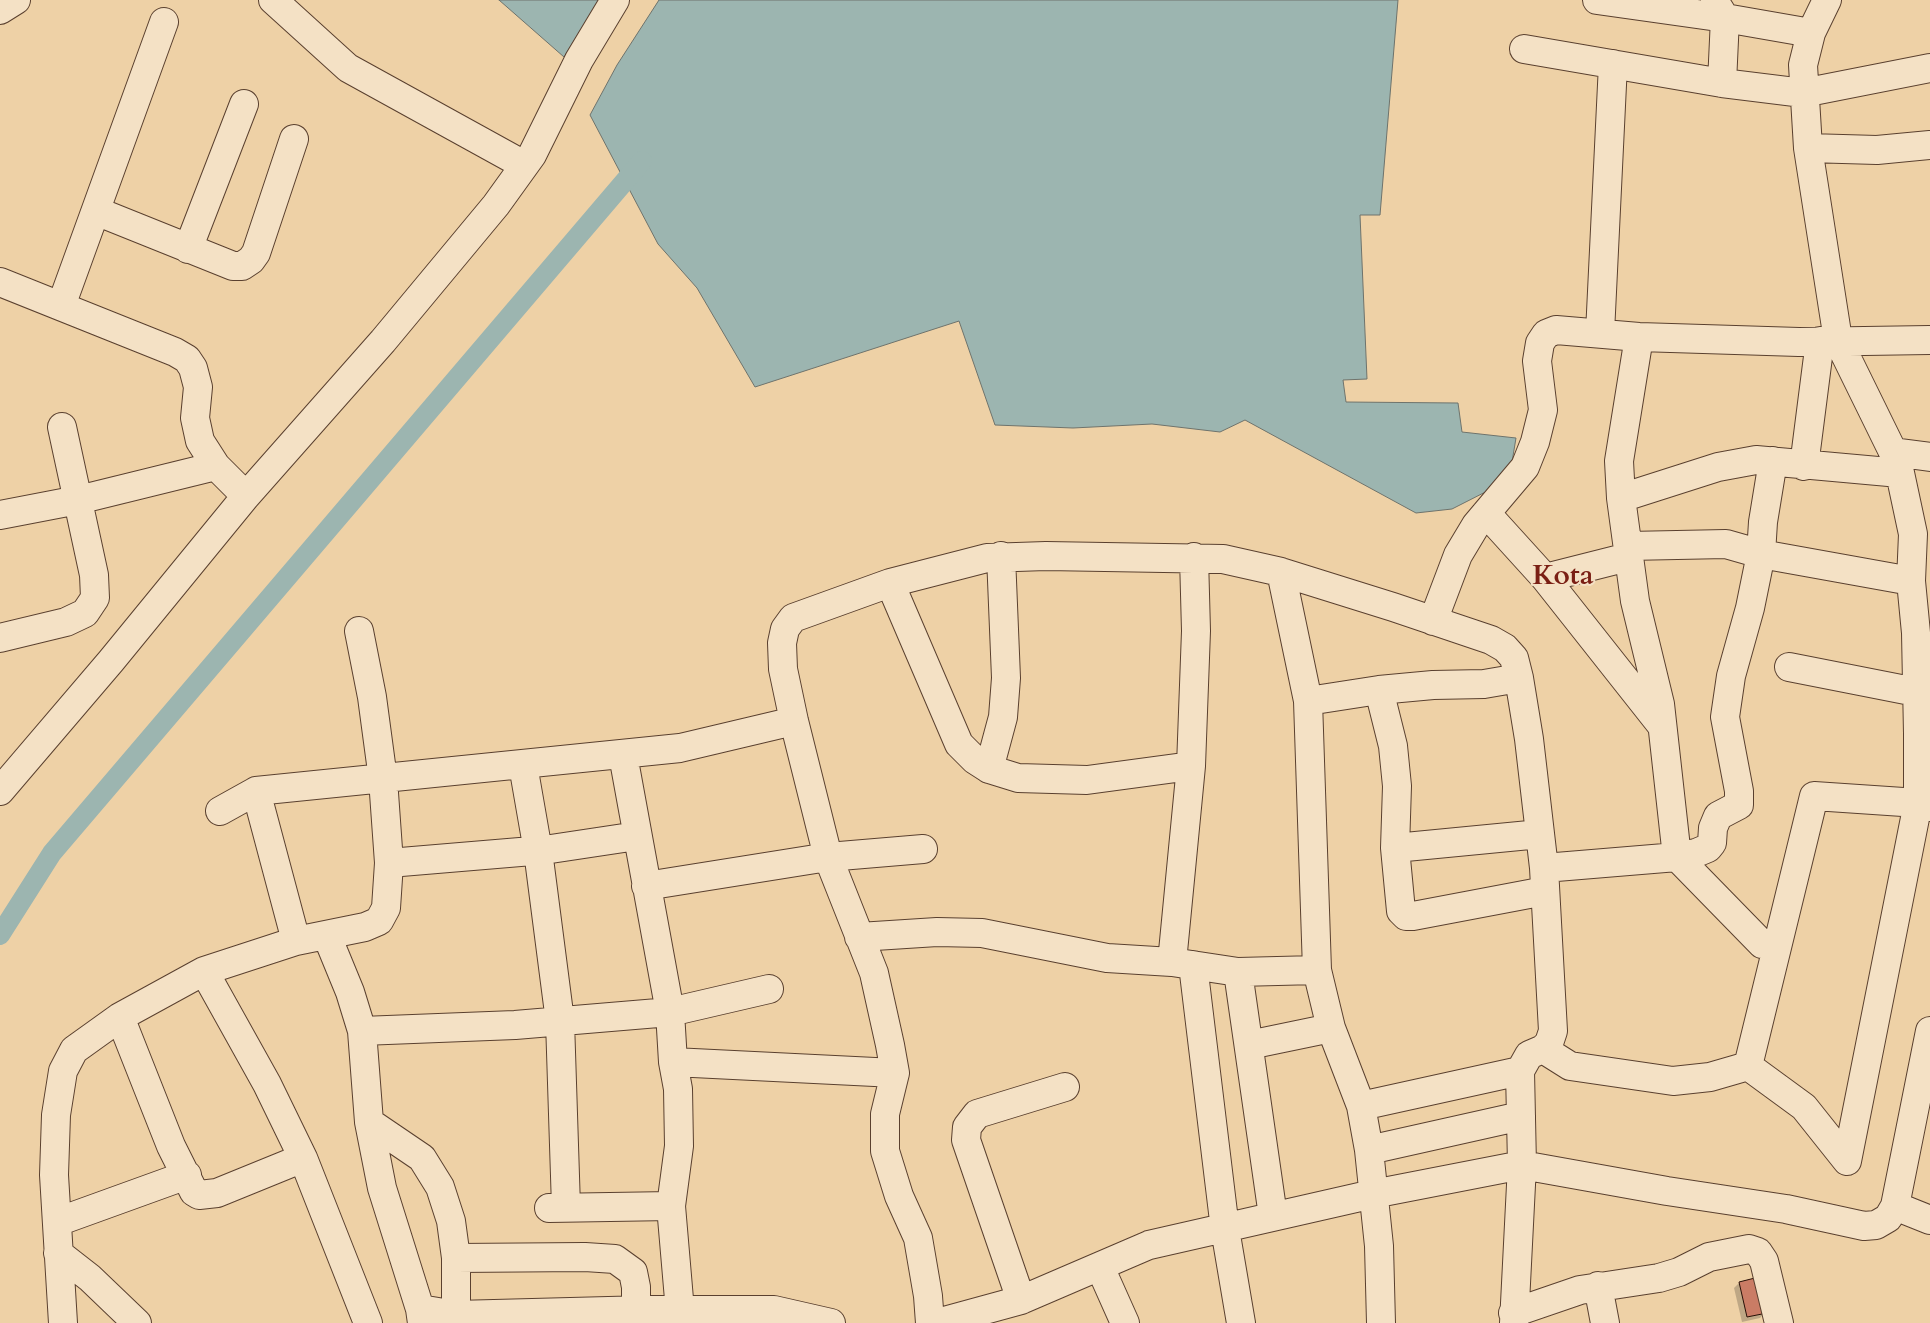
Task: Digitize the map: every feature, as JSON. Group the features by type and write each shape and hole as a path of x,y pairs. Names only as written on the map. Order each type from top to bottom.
{"street":[{"path":"0,10 16,0"},
{"path":"273,0 348,68 524,165"},
{"path":"0,791 111,661 246,496 383,341 496,205 524,165 578,60 615,0"},
{"path":"1597,0 1719,9 1811,33"},
{"path":"1804,466 1829,340 1808,148 1803,93 1803,65 1811,33 1828,0"},
{"path":"1719,9 1722,83"},
{"path":"61,306 164,22"},
{"path":"1524,49 1722,83 1803,93 1930,68"},
{"path":"1600,332 1613,64"},
{"path":"188,249 244,104"},
{"path":"96,212 188,249 234,266 242,266 251,260 256,253 294,139"},
{"path":"1808,148 1876,150 1930,145"},
{"path":"0,282 175,352 187,359 193,368 198,387 195,418 200,441 216,466 246,496"},
{"path":"1434,621 1458,555 1486,514 1525,467 1535,442 1543,410 1537,361 1540,343 1546,334 1556,330 1600,332 1639,337 1930,340"},
{"path":"1639,337 1619,461 1635,601 1660,704 1677,857 1762,944"},
{"path":"1748,1066 1804,1107 1847,1161 1924,805 1924,735 1921,676 1911,581 1912,534 1897,462 1829,340"},
{"path":"0,638 66,622 86,613 96,598 94,575 62,427"},
{"path":"1622,498 1718,467 1756,460 1804,466 1897,462 1930,457"},
{"path":"1379,690 1393,746 1397,786 1395,848 1401,911 1406,916 1544,880 1677,857 1708,848 1712,843 1714,821 1722,813 1739,805 1739,791 1725,717 1731,676 1750,608 1761,554 1763,522 1773,461"},
{"path":"0,515 78,500 216,466"},
{"path":"1486,514 1545,578 1663,727"},
{"path":"1545,578 1628,552 1726,544 1761,554 1911,581"},
{"path":"989,768 1003,716 1006,678 1000,556"},
{"path":"930,1323 928,1296 918,1238 899,1196 885,1151 885,1114 894,1073 874,973 828,858 794,721 783,669 782,643 784,629 793,618 890,582 1000,556 1194,557 1223,559 1281,572 1491,640 1505,648 1514,658 1519,678 1540,834 1553,1031 1549,1043 1543,1049 1529,1055 1520,1071 1522,1165 1514,1318 1598,1286 1659,1278 1679,1272 1709,1257 1750,1249 1758,1252 1764,1261 1779,1323"},
{"path":"1194,557 1196,631 1183,963 1241,1323"},
{"path":"1281,572 1308,701 1317,970 1332,1028 1361,1106 1370,1150 1382,1288 1381,1323"},
{"path":"890,582 958,744 975,760 989,768 1018,778 1087,780 1191,766"},
{"path":"63,1323 54,1174 56,1116 63,1071 74,1050 120,1017 204,971 296,941 365,927 379,920 386,908 389,864 383,779 372,697 359,631"},
{"path":"1789,667 1921,676"},
{"path":"1308,701 1379,690 1433,685 1484,684 1519,678"},
{"path":"220,811 256,791 680,748 794,721"},
{"path":"623,755 670,1012 673,1062 678,1089 679,1146 671,1206 682,1317"},
{"path":"523,765 538,851 560,1021 558,1208 671,1206"},
{"path":"256,791 296,941"},
{"path":"1748,1066 1814,796 1924,805"},
{"path":"1395,848 1540,834"},
{"path":"389,864 538,851 637,836"},
{"path":"646,886 828,858 923,849"},
{"path":"859,937 938,932 982,933 1107,958 1183,963 1238,972 1317,970"},
{"path":"327,936 350,992 362,1031 369,1122 382,1188 421,1316 578,1318 636,1310 682,1317 774,1310 831,1323"},
{"path":"204,971 268,1084 303,1158 368,1323"},
{"path":"1238,972 1273,1216"},
{"path":"362,1031 560,1021 670,1012 769,989"},
{"path":"120,1017 171,1146 194,1192 199,1196 206,1196 303,1158"},
{"path":"1249,1045 1332,1028"},
{"path":"936,1323 1021,1300 1100,1267 1118,1256 1149,1245 1373,1194 1522,1165 1667,1191 1786,1209 1864,1226 1876,1225 1888,1218 1895,1206 1930,1031"},
{"path":"1543,1049 1570,1066 1673,1081 1710,1077 1748,1066"},
{"path":"673,1062 894,1073"},
{"path":"1361,1106 1520,1071"},
{"path":"1021,1300 966,1140 967,1127 977,1114 1065,1087"},
{"path":"1370,1150 1521,1116"},
{"path":"369,1122 422,1158 443,1196 451,1220 456,1258 456,1315"},
{"path":"56,1222 186,1175"},
{"path":"1895,1206 1930,1220"},
{"path":"58,1253 90,1278 137,1323"},
{"path":"456,1258 585,1257 615,1259 633,1272 636,1287 636,1310"},
{"path":"1100,1267 1125,1323"},
{"path":"1598,1286 1606,1323"}],"water":[{"path":"499,0 599,0 564,57"},
{"path":"659,0 1398,0 1380,215 1360,215 1367,379 1343,380 1346,402 1458,403 1462,432 1516,438 1509,480 1452,509 1416,513 1245,420 1220,432 1152,424 1073,428 995,425 959,321 755,387 697,288 658,244 590,115 617,65"}],"building":[{"path":"1759,1277 1767,1313 1747,1317 1739,1282"}],"waterway":[{"path":"0,935 52,853 642,161"}],"district":[{"name":"Kota","path":"1563,578"}]}
